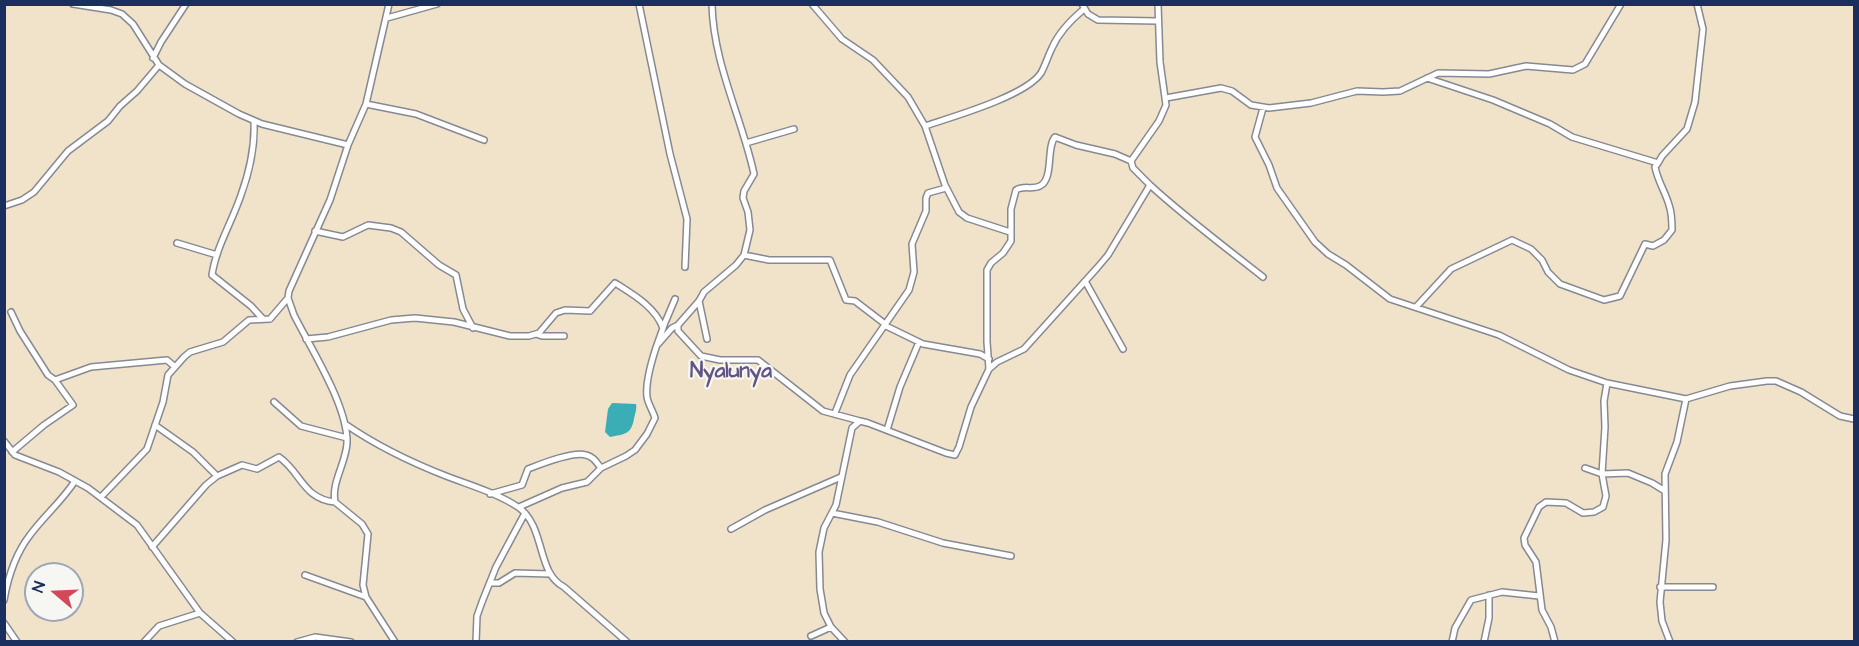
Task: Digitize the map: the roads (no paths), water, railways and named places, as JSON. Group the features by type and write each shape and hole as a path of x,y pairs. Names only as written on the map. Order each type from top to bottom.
{"street":[{"path":"73,4 122,14 134,24 159,65 185,84 254,121 348,145"},
{"path":"153,57 186,4"},
{"path":"101,497 146,451 168,375 175,367 190,352 223,342 249,320 270,320 288,298 291,283 330,200 348,145 366,104 389,4"},
{"path":"387,18 437,4"},
{"path":"639,4 670,154 687,219 685,267"},
{"path":"658,344 672,328 678,325 704,292 744,255 750,230 748,212 743,198 744,191 754,174 747,143 721,61 713,24 712,4"},
{"path":"812,4 842,39 873,60 902,89 925,126 946,188 952,196 956,209 963,216 1010,232"},
{"path":"1131,161 1160,122 1166,105 1160,62 1158,4"},
{"path":"1166,98 1221,88 1232,91 1251,105 1263,108 1294,106 1363,90 1400,91 1438,73 1489,74 1526,66 1573,70 1580,68 1592,54 1621,4"},
{"path":"1416,307 1451,269 1512,240 1531,249 1560,284 1604,300 1620,296 1645,244 1653,246 1660,243 1672,230 1669,204 1659,186 1655,167 1687,129 1695,102 1703,29 1697,4"},
{"path":"925,126 1021,91 1041,74 1054,43 1083,7 1098,20 1158,21"},
{"path":"4,206 30,196 68,151 108,121 159,65"},
{"path":"1427,78 1493,100 1550,124 1572,137 1658,163"},
{"path":"366,104 416,114 484,140"},
{"path":"1263,108 1256,129 1256,141 1269,165 1277,188 1315,242 1390,299 1499,335 1576,373 1608,383 1686,399 1730,386 1776,381 1801,392 1840,416 1854,419"},
{"path":"254,121 252,150 242,194 212,273 213,277 264,319"},
{"path":"747,143 794,129"},
{"path":"989,369 987,270 991,263 1004,253 1011,241 1011,209 1015,192 1022,186 1038,187 1044,182 1054,137 1115,154 1131,161"},
{"path":"1131,161 1133,168 1176,208 1263,277"},
{"path":"678,325 678,331 701,356 720,360 758,360 823,411 887,430 955,455 971,407 989,369 997,362 1024,349 1108,255 1150,185"},
{"path":"835,413 847,381 909,290 914,272 912,244 926,211 928,193 946,188"},
{"path":"315,231 343,237 368,225 382,226 401,232 438,265 456,275 463,309 473,328"},
{"path":"177,243 217,255"},
{"path":"744,255 769,260 830,260 846,300 855,301 884,324 919,342 980,354 989,359"},
{"path":"1085,281 1123,349"},
{"path":"536,334 546,326 556,312 590,311 615,283 648,305 660,320 663,328"},
{"path":"288,298 294,315 337,400 345,424 346,454 335,488 335,502"},
{"path":"519,507 562,488 587,482 601,468 635,450 653,425 655,418 648,403 647,390 658,344 675,298"},
{"path":"699,301 707,339"},
{"path":"11,312 20,331 47,373 73,405 44,425 12,452"},
{"path":"306,339 338,335 402,319 434,319 510,336 536,334 564,336"},
{"path":"887,430 900,387 919,342"},
{"path":"55,380 91,367 156,359 167,360 175,367"},
{"path":"1555,642 1551,627 1542,610 1536,562 1524,541 1542,503 1551,501 1566,503 1583,513 1604,507 1606,496 1602,474 1604,401 1608,383"},
{"path":"1670,642 1662,621 1660,602 1666,540 1665,474 1677,442 1686,399"},
{"path":"274,402 301,426 347,438"},
{"path":"845,642 831,627 821,602 819,552 824,528 836,505 852,428 860,421"},
{"path":"345,424 372,442 416,464 519,507 535,528 550,574 555,582 564,587 627,642"},
{"path":"155,425 193,452 217,476"},
{"path":"4,441 12,452 75,481 101,497 137,525 200,613 233,642"},
{"path":"490,494 522,485 528,469 571,455 584,454 594,458 601,468"},
{"path":"152,547 206,485 217,476 242,465 257,469 279,458 313,495 325,501 335,502 362,524 368,534 363,585 366,597 395,642"},
{"path":"1585,468 1602,474 1629,473 1665,490"},
{"path":"731,529 765,510 841,477"},
{"path":"4,600 6,586 25,542 65,497 75,481"},
{"path":"476,642 477,616 490,583 525,513"},
{"path":"832,513 878,522 943,543 1011,556"},
{"path":"490,583 499,583 515,573 550,574"},
{"path":"305,576 366,597"},
{"path":"1660,587 1713,586"},
{"path":"1452,642 1455,628 1471,600 1509,592 1539,596"},
{"path":"1484,642 1489,618 1489,595"},
{"path":"144,642 159,626 200,613"},
{"path":"4,623 17,642"},
{"path":"811,636 831,627"},
{"path":"297,642 315,637 351,642"}],"water":[{"path":"612,403 636,404 636,408 629,431 610,437 605,432 608,409"}],"district":[{"name":"Nyalunya","path":"731,373"}]}
